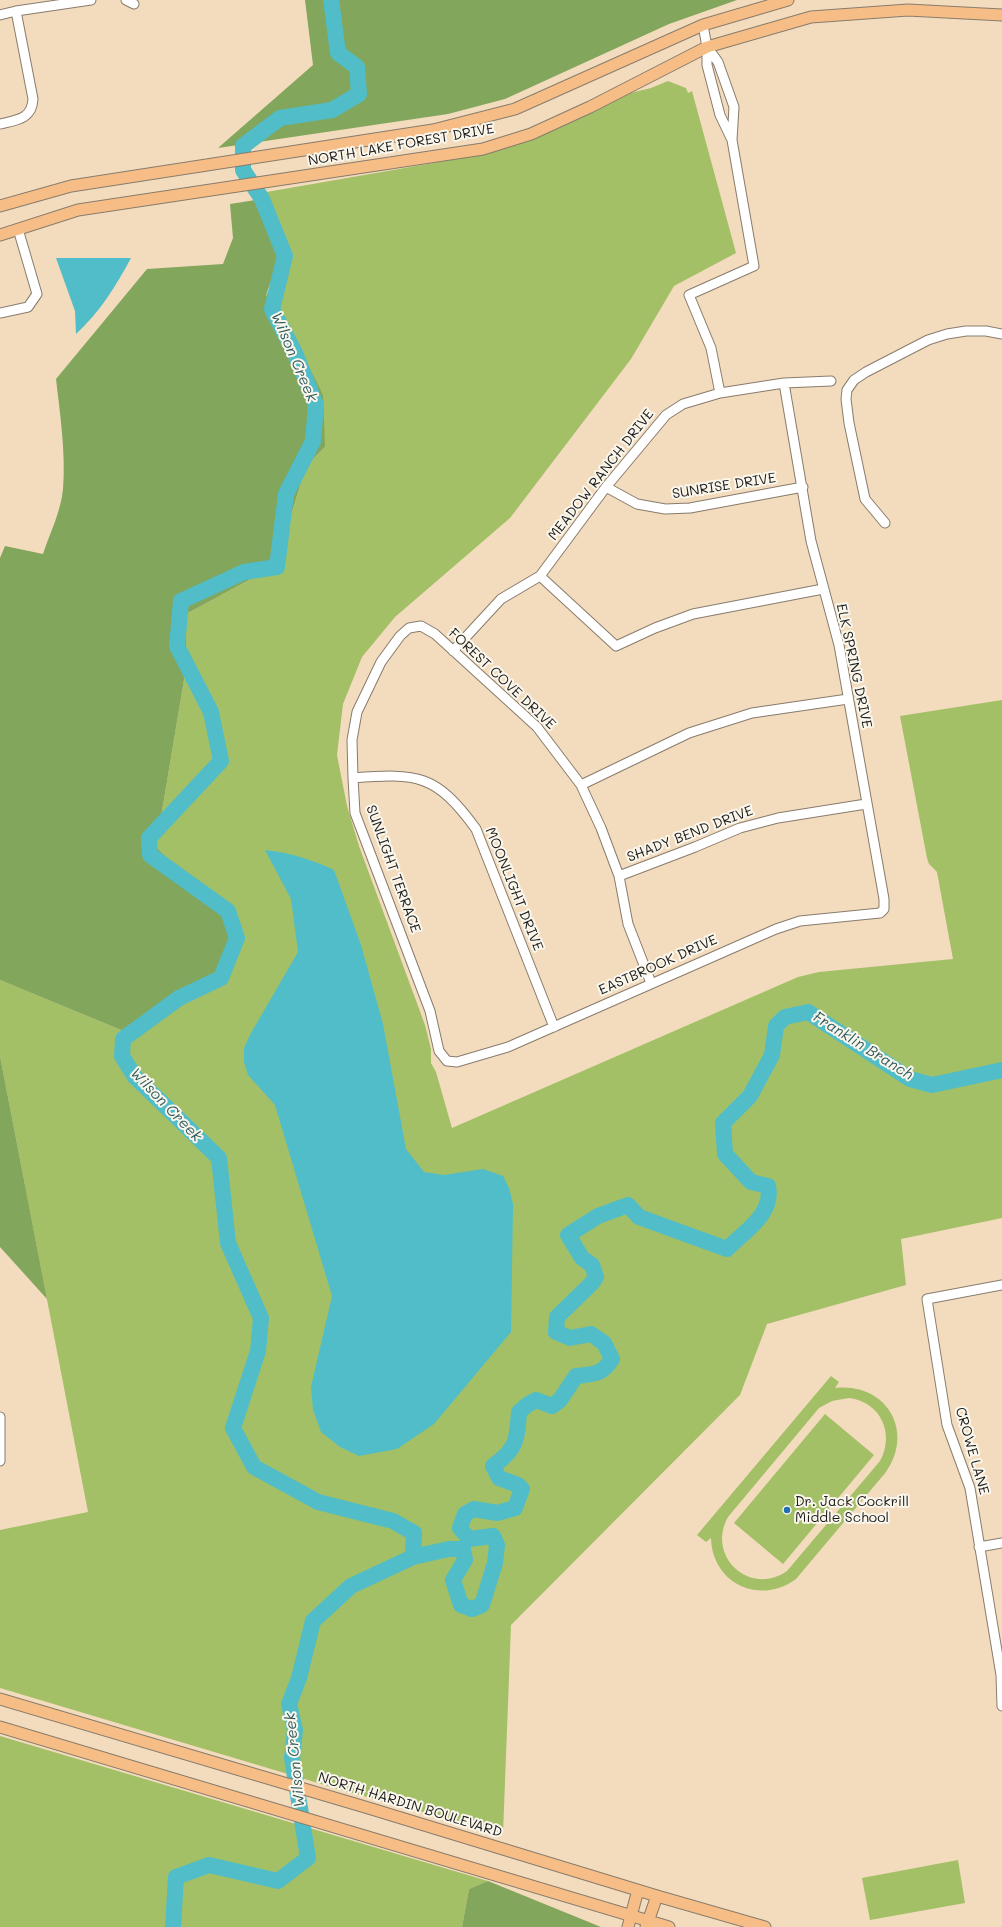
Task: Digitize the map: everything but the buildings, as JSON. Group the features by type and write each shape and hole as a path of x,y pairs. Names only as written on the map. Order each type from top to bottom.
{"main road":[{"name":"NORTH LAKE FOREST DRIVE","path":"0,206 71,186 433,130 515,109 703,25 788,0"},
{"name":"NORTH LAKE FOREST DRIVE","path":"0,235 78,210 483,149 531,134 590,107 707,46 810,17 908,10 1002,15"},
{"name":"NORTH HARDIN BOULEVARD","path":"0,1699 38,1709 657,1896 765,1927"},
{"path":"0,1727 358,1835 630,1922 669,1927"},
{"path":"630,1922 638,1890"},
{"path":"647,1924 657,1896"}],"street":[{"path":"0,15 16,11 90,0"},
{"path":"0,124 15,120 29,113 32,107 33,99 16,11"},
{"path":"703,25 707,46 707,65 720,114 732,140"},
{"path":"707,46 718,62 734,107 732,140 754,266 689,295 711,348 720,393"},
{"path":"0,313 28,307 37,294 18,229"},
{"path":"885,523 865,499 850,423 846,398 847,390 854,380 866,372 928,340 947,334 966,331 986,331 1002,334"},
{"name":"MEADOW RANCH DRIVE","path":"453,651 501,598 540,576 606,487 666,415 684,404 720,393 784,383 831,381"},
{"name":"ELK SPRING DRIVE","path":"784,383 803,487 811,541 839,645 884,899 884,909"},
{"name":"SUNRISE DRIVE","path":"606,487 637,504 665,509 690,508 803,487"},
{"path":"540,576 616,646 655,628 693,614 823,589"},
{"name":"FOREST COVE DRIVE","path":"415,626 421,626 434,634 537,727 581,784 601,828 619,876 628,924 651,983"},
{"name":"SUNLIGHT TERRACE","path":"415,626 409,628 400,636 381,662 357,712 352,740 352,778 355,813 430,1011 439,1052 447,1061"},
{"path":"581,784 689,733 752,713 848,699"},
{"name":"MOONLIGHT DRIVE","path":"352,778 388,776 420,779 441,789 460,806 476,829 554,1027"},
{"name":"SHADY BEND DRIVE","path":"619,876 695,848 740,828 778,818 866,804"},
{"name":"EASTBROOK DRIVE","path":"447,1061 457,1062 508,1047 776,929 800,921 875,914 884,909"},
{"name":"CROWE LANE","path":"1002,1285 927,1299 947,1425 970,1488 1001,1675 1002,1706"},
{"path":"0,1417 0,1461"},
{"path":"979,1547 1002,1543"}],"green space":[{"path":"305,0 737,0 669,24 505,99 448,114 218,148 313,65"},
{"path":"668,81 686,88 688,93 692,91 736,253 674,286 631,359 510,518 395,617 362,657 343,704 337,755 347,806 359,846 425,1025 431,1049 431,1063 436,1072 452,1128 798,977 819,972 953,959 937,872 929,864 927,858 900,716 1002,700 1002,1218 901,1239 906,1285 767,1324 740,1395 511,1625 503,1834 338,1789 0,1688 0,1530 88,1512 0,1056 0,980 138,1037 240,928 156,847 186,668 186,614 249,580 278,558 306,466 325,447 290,329 266,295 279,270 285,242 255,194 468,157 622,95 651,88"},
{"path":"262,199 285,242 266,295 290,329 323,395 325,447 306,466 278,558 249,580 186,614 186,668 156,847 240,928 211,985 138,1037 0,980 0,558 5,546 43,554 58,514 63,489 64,462 56,379 147,269 223,264 233,238 230,204"},
{"path":"0,1056 47,1299 0,1247"},
{"path":"831,1376 839,1382 835,1388 853,1388 869,1393 881,1401 890,1412 896,1426 897,1441 894,1456 886,1472 796,1579 782,1587 767,1590 753,1590 740,1586 729,1578 720,1567 713,1554 711,1538 706,1542 697,1535","holes":["849,1398 860,1401 877,1413 882,1421 886,1440 880,1461 787,1571 773,1578 759,1579 746,1576 735,1568 727,1558 723,1546 723,1532 728,1517 819,1408 832,1401"]},
{"path":"825,1414 874,1455 783,1564 734,1523"},
{"path":"0,1736 488,1881 469,1889 462,1927 0,1927"},
{"path":"958,1860 965,1903 870,1920 862,1878"},
{"path":"488,1881 601,1927 462,1927 469,1889"}],"water":[{"path":"56,258 131,258 107,298 93,317 76,334 75,311"},
{"path":"265,850 300,857 334,870 361,945 383,1024 406,1149 424,1172 444,1175 483,1169 503,1176 509,1188 513,1204 511,1332 434,1424 397,1449 359,1456 340,1447 321,1432 313,1410 311,1387 332,1296 275,1105 248,1075 244,1062 244,1048 251,1033 298,952 291,899"}],"waterway":[{"name":"Wilson Creek","path":"173,1927 176,1877 209,1865 278,1881 308,1858 292,1758 295,1730 289,1704 299,1678 313,1621 351,1586 413,1557 414,1533 393,1521 318,1502 254,1467 233,1428 258,1351 261,1318 228,1243 219,1158 135,1077 122,1056 123,1039 179,998 221,978 237,938 228,911 150,855 149,838 221,761 211,712 177,646 181,601 244,572 277,567 286,494 313,441 316,405 295,353 272,309 285,256 262,199 243,170 243,146 280,118 332,110 359,94 357,67 338,53 331,0"},
{"name":"Franklin Branch","path":"413,1557 449,1549 463,1549 465,1560 453,1580 461,1605 472,1609 482,1605 495,1563 497,1545 493,1536 469,1539 460,1528 465,1514 474,1509 497,1513 515,1508 522,1489 518,1485 499,1478 493,1466 507,1454 514,1443 519,1412 536,1400 552,1406 560,1400 576,1376 597,1373 605,1368 612,1359 604,1343 591,1334 570,1338 556,1332 557,1317 592,1283 596,1277 592,1265 582,1258 568,1235 598,1216 628,1205 639,1217 727,1249 749,1229 762,1213 767,1205 769,1196 768,1186 751,1182 725,1154 723,1123 750,1096 772,1055 776,1026 785,1017 808,1012 910,1079 932,1085 1002,1070"}],"place":[{"name":"Dr. Jack Cockrill Middle School","path":"787,1510"}]}
